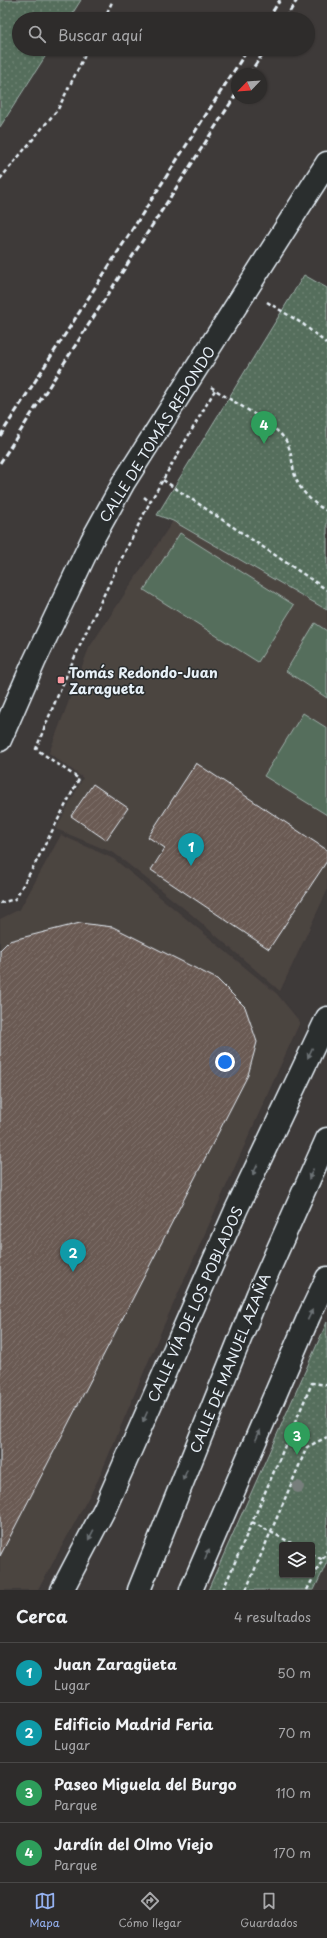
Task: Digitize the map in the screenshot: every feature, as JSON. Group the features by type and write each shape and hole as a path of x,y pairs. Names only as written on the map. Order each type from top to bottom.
{"main road":[{"name":"CALLE DE TOMÁS REDONDO","path":"0,740 34,662 92,540 124,482 327,162"},
{"name":"CALLE VÍA DE LOS POBLADOS","path":"62,1590 105,1508 236,1210 327,1018"},
{"name":"CALLE DE MANUEL AZAÑA","path":"139,1590 258,1294 327,1139"},
{"path":"192,1590 309,1316 327,1278"}],"path":[{"path":"107,12 113,0"},
{"path":"0,180 58,109 84,56"},
{"path":"247,289 303,324 327,344"},
{"path":"192,375 260,418 284,438 293,459 296,479 313,503 327,511"},
{"path":"0,903 14,899 35,864 79,779 36,749 58,693 85,630 150,502 215,390"},
{"path":"162,480 327,590"},
{"path":"124,482 150,502"},
{"path":"223,1590 312,1383 327,1385"},
{"path":"246,1590 306,1446 327,1437"},
{"path":"252,1522 289,1542"},
{"path":"307,1590 327,1551"},
{"path":"315,1556 323,1560"}],"shaded area":[{"path":"173,521 327,610 327,891 280,991 191,914 114,853 56,829 83,778 49,753 89,648"},
{"path":"61,835 114,859 277,994 300,1022 163,1327 98,1480 38,1590 0,1590 0,919 20,909"}],"green space":[{"path":"0,0 81,0 73,12 12,12 12,56 46,56 0,127"},
{"path":"304,275 327,288 327,610 173,521 157,515"},
{"path":"180,533 294,605 258,662 144,590"},
{"path":"315,623 327,631 327,698 286,671"},
{"path":"303,713 327,728 327,815 264,776"},
{"path":"327,1322 327,1562 314,1590 208,1590"}],"building":[{"path":"196,763 327,850 327,861 269,949 151,870 165,848 148,837"},
{"path":"93,784 128,808 106,840 71,816"},
{"path":"80,923 113,927 217,979 245,1007 257,1042 248,1075 0,1556 0,950 9,941"}],"railway":[{"path":"272,12 280,0"},
{"path":"289,12 297,0"},
{"path":"0,436 244,56"},
{"path":"253,68 261,56"},
{"path":"0,463 231,102"}],"place":[{"name":"Jardín del Olmo Viejo","path":"264,444"},
{"name":"Tomás Redondo-Juan Zaragueta","path":"61,680"},
{"name":"Juan Zaragüeta","path":"191,866"},
{"name":"Edificio Madrid Feria","path":"73,1272"},
{"name":"Paseo Miguela del Burgo","path":"297,1455"}]}
